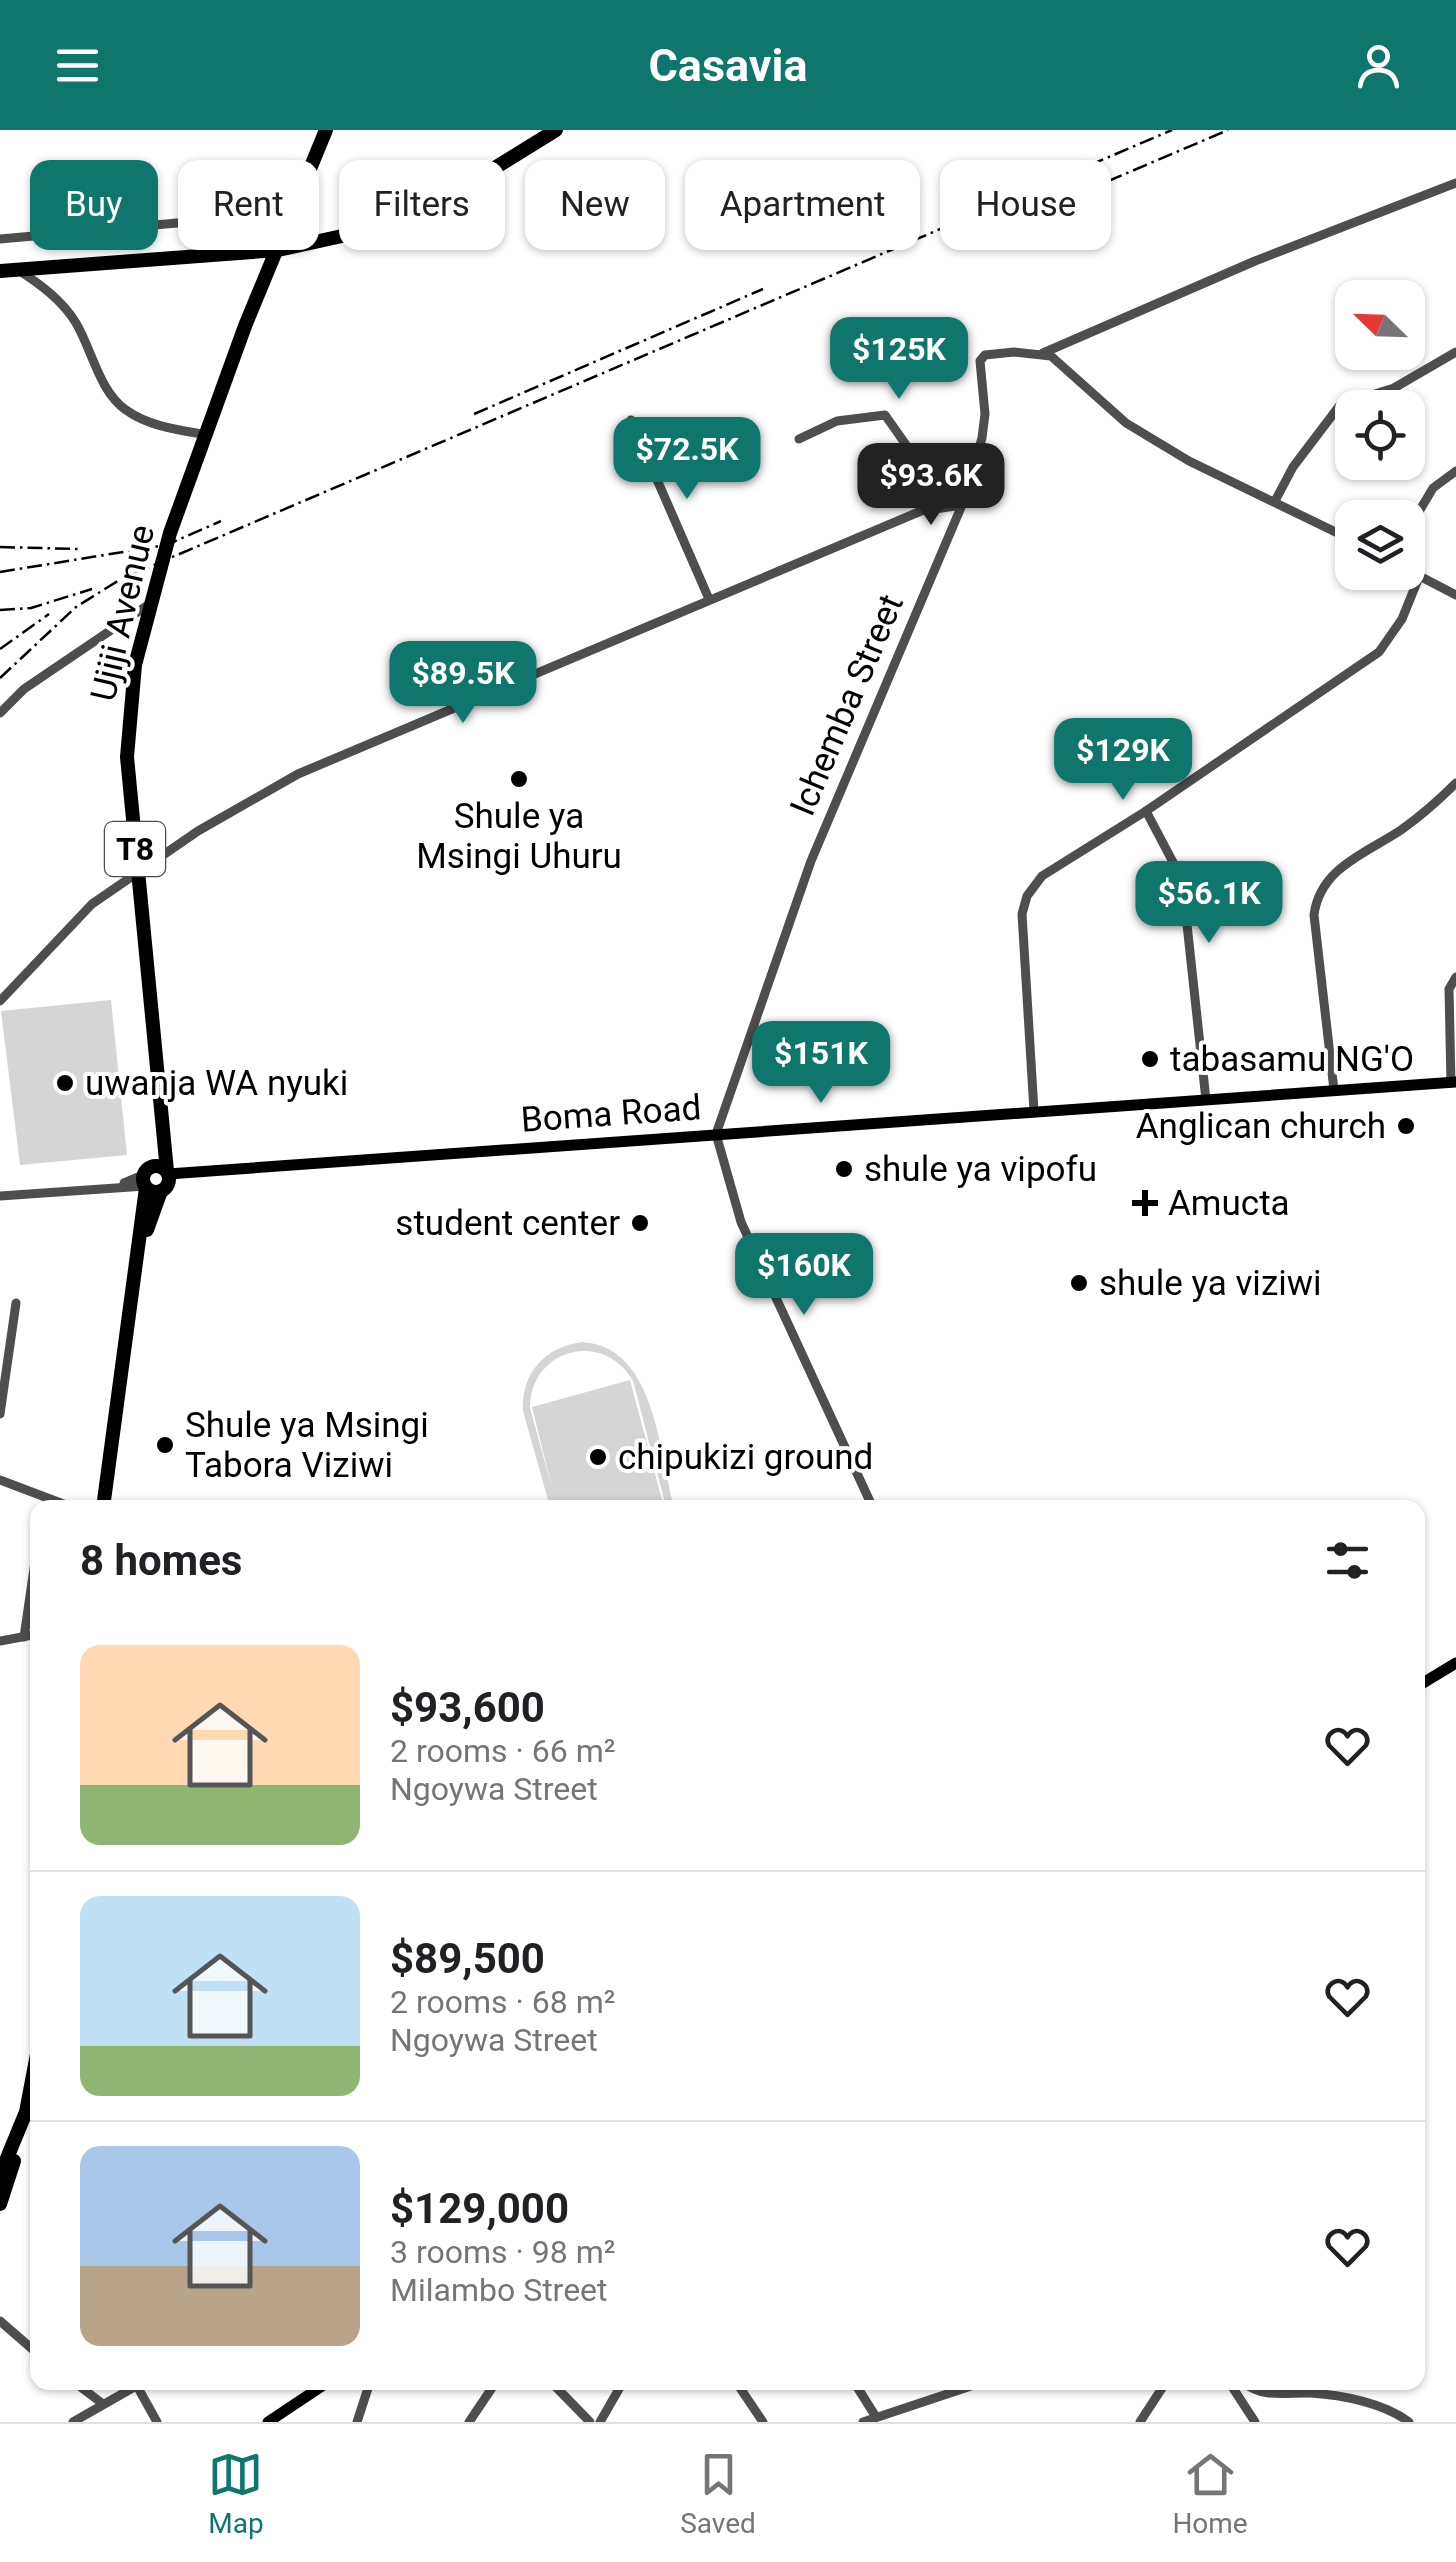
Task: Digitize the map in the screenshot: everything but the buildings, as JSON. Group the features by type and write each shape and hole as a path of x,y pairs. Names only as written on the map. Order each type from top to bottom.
{"highway":[{"name":"Ujiji Avenue","path":"314,160 326,130"},
{"path":"319,241 398,216 480,177 553,131"},
{"name":"Ujiji Avenue","path":"156,1180 163,1135 127,757 128,714 148,606 170,532 245,326 278,250"},
{"path":"0,271 278,250"},
{"name":"T8","path":"104,1500 119,1365 156,1180"},
{"path":"0,2204 30,2091"},
{"path":"0,2175 26,2112"}],"main road":[{"name":"Boma Road","path":"156,1180 716,1134 1453,1082"},
{"path":"1425,1682 1456,1663"},
{"path":"268,2422 316,2390"}],"street":[{"path":"1042,353 1238,268 1456,183"},
{"path":"0,239 178,223"},
{"path":"18,270 47,289 75,321 108,390 122,408 159,426 208,436"},
{"path":"1276,500 1294,467 1340,405 1394,388 1456,352"},
{"path":"1042,353 1063,366 1126,422 1189,461 1335,531"},
{"name":"Ichemba Street","path":"716,1134 811,861 962,505 982,438 982,358 1042,353"},
{"path":"799,439 837,420 885,415 926,473 942,506"},
{"path":"631,420 709,600"},
{"path":"1425,501 1433,488 1456,470"},
{"path":"0,1001 92,904 138,869 298,774 709,600 942,506 962,505"},
{"path":"1425,581 1456,595"},
{"path":"1034,1111 1022,914 1027,896 1042,876 1146,811 1379,652 1402,619 1414,590"},
{"path":"0,713 24,690 148,606"},
{"path":"1334,1090 1314,916 1316,897 1348,860 1416,819 1456,783"},
{"path":"1146,811 1174,864 1185,906 1206,1100"},
{"path":"1453,1082 1450,989 1456,977"},
{"path":"716,1134 740,1222 869,1500"},
{"path":"0,1196 156,1180"},
{"path":"0,1414 16,1303"},
{"path":"0,1480 53,1500"},
{"path":"24,1637 30,1596"},
{"path":"0,1642 30,1636"},
{"path":"0,2321 30,2347"},
{"path":"84,2390 102,2404"},
{"path":"73,2422 129,2390"},
{"path":"143,2390 157,2422"},
{"path":"357,2422 367,2390"},
{"path":"469,2422 491,2390"},
{"path":"559,2390 590,2422"},
{"path":"600,2422 619,2390"},
{"path":"741,2390 763,2422"},
{"path":"859,2390 876,2417"},
{"path":"863,2422 952,2390"},
{"path":"1140,2422 1161,2390"},
{"path":"1234,2390 1255,2422"},
{"path":"1260,2390 1314,2394 1371,2405 1409,2422"}],"shaded area":[{"name":"uwanja WA nyuki","path":"111,1000 127,1155 20,1165 1,1011"},
{"name":"chipukizi ground","path":"582,1342 606,1348 625,1362 639,1381 658,1431 673,1500 664,1500 633,1381 620,1365 587,1351 555,1360 533,1388 530,1408 552,1488 532,1407 630,1380 662,1500 548,1500 523,1411 523,1397 538,1364 569,1345"}],"railway":[{"path":"0,678 76,607 121,579 1172,130"},
{"path":"1111,180 1228,130"},
{"path":"474,414 763,289"},
{"path":"0,572 166,545 221,521"},
{"path":"0,547 79,549"},
{"path":"0,610 31,608 92,589"},
{"path":"0,649 49,614"}],"place":[{"name":"Shule ya Msingi Uhuru","path":"519,779"},
{"name":"tabasamu NG'O","path":"1150,1059"},
{"name":"uwanja WA nyuki","path":"65,1083"},
{"name":"Anglican church","path":"1406,1126"},
{"name":"shule ya vipofu","path":"844,1169"},
{"name":"Amucta","path":"1145,1203"},
{"name":"student center","path":"640,1223"},
{"name":"shule ya viziwi","path":"1079,1283"},
{"name":"Shule ya Msingi Tabora Viziwi","path":"165,1445"},
{"name":"chipukizi ground","path":"598,1457"}]}
